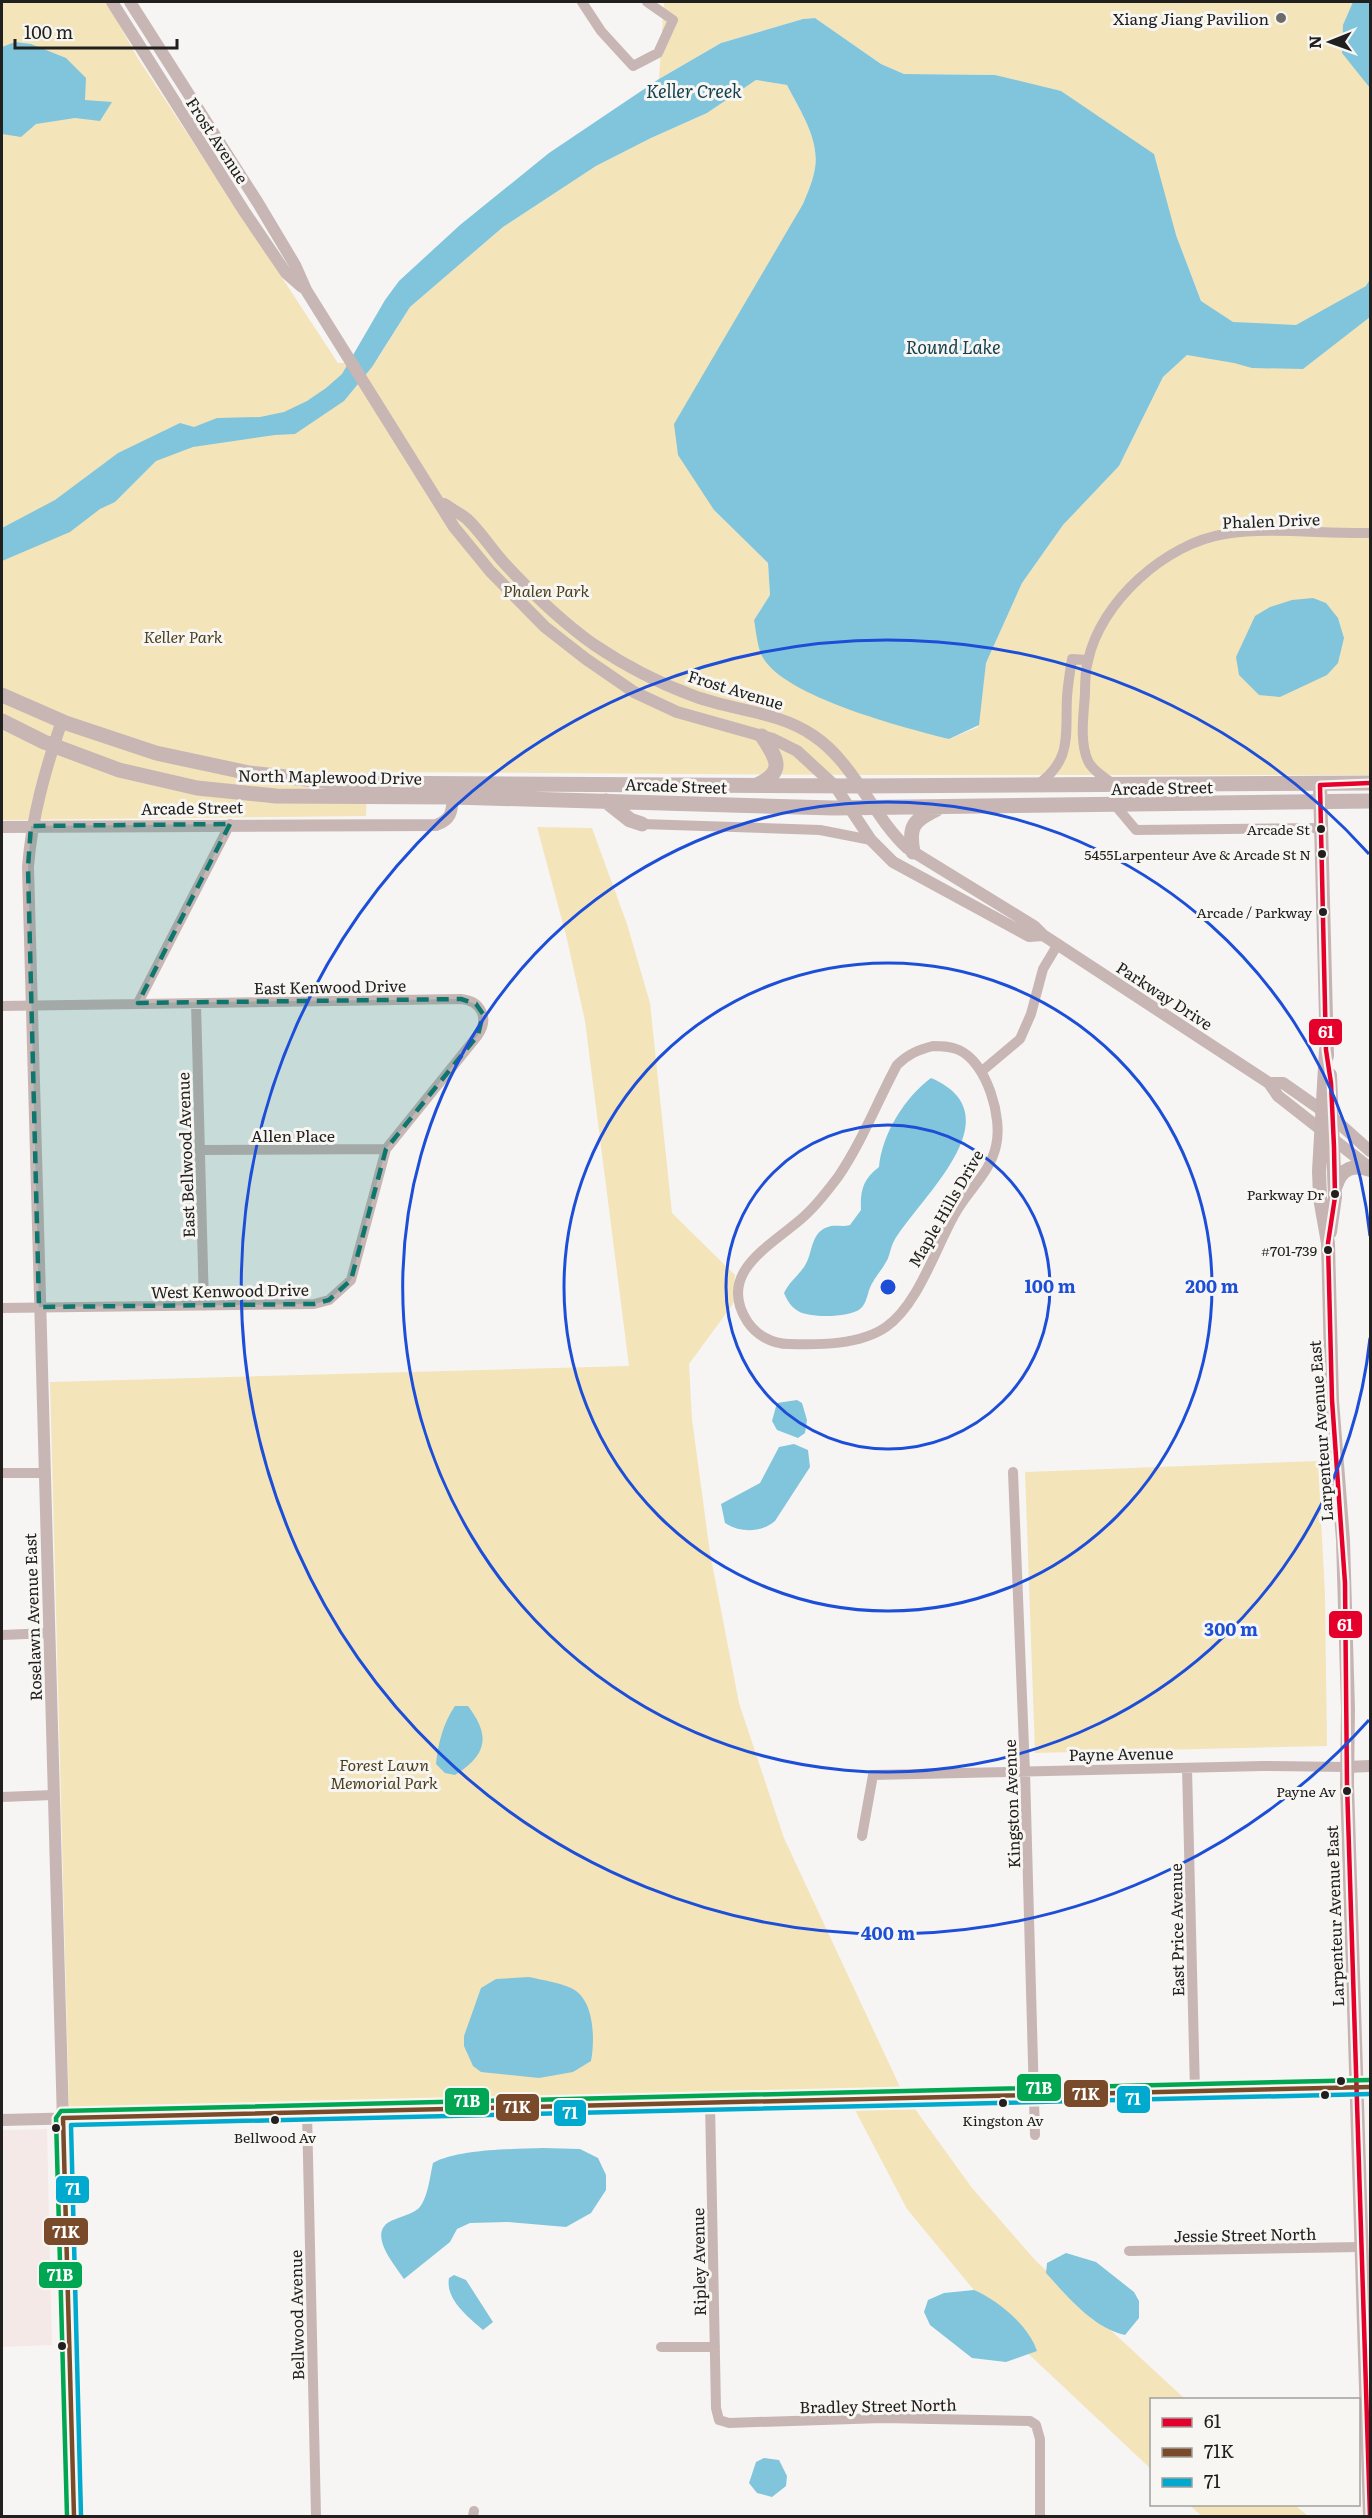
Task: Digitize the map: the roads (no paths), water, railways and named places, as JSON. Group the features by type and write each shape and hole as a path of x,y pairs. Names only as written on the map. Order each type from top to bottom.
{"main road":[{"name":"North Maplewood Drive","path":"2,695 62,721 156,753 249,773 343,783 453,790"},
{"name":"North Maplewood Drive","path":"2,721 54,746 119,770 242,794 276,796 453,790"},
{"path":"754,786 768,780 775,773 777,766 775,756 762,736"},
{"name":"Arcade Street","path":"453,790 506,791 591,786 1320,785 1371,783"},
{"name":"Larpenteur Avenue East","path":"1320,785 1326,1050 1331,1083 1327,1114 1320,1127 1320,1198 1328,1243 1332,1400 1345,1583 1355,2088 1370,2517"},
{"name":"Arcade Street","path":"506,791 601,801 849,808 1371,801"},
{"path":"601,801 630,820 642,824"},
{"path":"913,852 912,828 919,818 941,807"},
{"name":"Larpenteur Avenue East","path":"1327,1114 1333,1137 1335,1197 1328,1243"},
{"path":"1335,1197 1339,1178 1347,1169 1359,1167 1371,1169"}],"street":[{"name":"Frost Avenue","path":"112,2 244,212 286,273 306,290"},
{"name":"Frost Avenue","path":"130,2 258,203 295,264 306,290 418,471 441,501 454,526 490,571 545,627 586,660 634,692 678,712 773,739 797,751 835,786 849,808"},
{"path":"582,2 601,31 633,66 658,53 673,20 647,2"},
{"name":"Frost Avenue","path":"441,501 467,519 504,564 549,608 593,643 642,674 695,697 759,712 794,724 816,738 840,762 872,807"},
{"name":"Phalen Drive","path":"1115,785 1088,762 1084,711 1088,660 1096,637 1115,604 1160,560 1190,544 1223,534 1371,533"},
{"path":"1036,786 1058,767 1065,747 1072,659 1088,660"},
{"path":"1068,711 1084,711"},
{"name":"Roselawn Avenue East","path":"62,721 31,826 28,867 74,2517"},
{"path":"1067,733 1084,733"},
{"name":"Arcade Street","path":"2,827 230,824 436,825 446,822 452,812 453,790"},
{"path":"1115,805 1136,830 1321,828"},
{"name":"Parkway Drive","path":"872,807 890,832 913,852 1034,926 1044,935 1269,1083 1278,1096 1371,1169"},
{"name":"Parkway Drive","path":"849,808 871,840 893,862 921,880 1029,936 1044,935"},
{"path":"138,1004 230,824"},
{"path":"642,824 820,830 871,840"},
{"path":"982,1071 1020,1039 1031,1014 1043,969 1058,944"},
{"name":"East Kenwood Drive","path":"2,1006 461,999 476,1004 483,1014 482,1029 386,1149"},
{"name":"East Bellwood Avenue","path":"196,1003 204,1306"},
{"name":"Maple Hills Drive","path":"947,1046 960,1050 982,1071 995,1108 997,1145 989,1166 957,1210 913,1294 897,1317 885,1328 854,1340 777,1344 752,1329 739,1301 740,1283 744,1270 755,1255 809,1212 838,1176 853,1153 897,1065 906,1056 920,1049 947,1046"},
{"name":"Parkway Drive","path":"1269,1083 1283,1083 1327,1114 1371,1151"},
{"name":"Allen Place","path":"200,1150 386,1149"},
{"name":"West Kenwood Drive","path":"2,1308 314,1304 329,1300 351,1280 386,1149"},
{"name":"Kingston Avenue","path":"1013,1472 1025,1772 1035,2135"},
{"path":"2,1473 44,1473"},
{"path":"2,1635 49,1633"},
{"name":"Payne Avenue","path":"862,1836 873,1775 1371,1766"},
{"name":"East Price Avenue","path":"1187,1768 1195,2091"},
{"path":"2,1797 53,1796"},
{"path":"2,2120 1371,2087"},
{"name":"Ripley Avenue","path":"710,2103 716,2408 719,2420"},
{"name":"Bellwood Avenue","path":"307,2112 315,2517"},
{"name":"Jessie Street North","path":"1129,2251 1361,2247"},
{"path":"661,2348 715,2347"},
{"name":"Bradley Street North","path":"719,2420 729,2423 883,2418 1024,2420 1035,2425 1040,2439 1040,2517"}],"water":[{"path":"1353,2 1370,2 1370,88 1342,53 1343,25"},
{"name":"Round Lake","path":"815,18 881,64 904,74 995,75 1061,91 1154,154 1176,235 1201,301 1233,322 1296,325 1366,286 1370,279 1370,317 1303,369 1252,368 1187,355 1163,377 1119,466 1063,525 1022,583 986,663 979,725 949,739 929,734 847,709 794,685 774,671 760,652 754,620 770,595 768,563 714,510 678,455 674,424 803,204 812,181 816,161 812,138 787,85 756,80 707,113 596,166 503,227 410,307 372,367 344,401 295,434 193,447 156,461 115,502 100,509 70,532 2,561 2,528 55,500 118,453 180,423 194,427 217,418 260,417 284,412 307,401 342,374 385,300 399,281 460,225 549,153 659,79 721,43 803,19"},
{"path":"15,42 31,44 66,58 86,78 85,100 112,102 100,121 75,118 36,124 21,137 2,134 2,47"},
{"path":"1313,598 1326,603 1338,618 1344,638 1338,663 1327,675 1280,697 1259,695 1239,675 1236,657 1255,616 1270,607 1292,600"},
{"path":"931,1078 955,1094 965,1113 964,1134 954,1157 940,1180 894,1241 887,1260 871,1285 862,1307 855,1312 829,1316 811,1315 798,1311 784,1293 804,1267 815,1237 831,1226 850,1225 861,1210 864,1186 869,1176 879,1167 885,1142 896,1117 912,1095"},
{"path":"797,1400 802,1403 807,1420 805,1433 798,1438 777,1430 772,1421 777,1403"},
{"path":"794,1444 808,1450 810,1467 775,1521 757,1530 737,1529 725,1523 721,1504 760,1483 779,1447"},
{"path":"455,1706 468,1706 480,1727 482,1744 474,1760 455,1775 445,1773 436,1764 442,1734"},
{"path":"529,1977 571,1988 585,2001 592,2021 591,2061 573,2072 539,2078 481,2072 473,2066 464,2046 464,2036 481,1988 496,1979"},
{"path":"543,2148 580,2149 598,2158 606,2175 606,2190 591,2213 566,2227 507,2222 470,2223 457,2229 450,2242 404,2279 385,2250 381,2234 389,2222 412,2212 422,2204 427,2193 433,2163 471,2152"},
{"path":"1066,2253 1096,2262 1134,2292 1139,2301 1139,2318 1125,2335 1102,2326 1091,2318 1046,2273 1047,2263"},
{"path":"454,2275 466,2280 493,2322 483,2330 454,2300 449,2278"},
{"path":"974,2290 993,2300 1012,2315 1027,2332 1037,2351 1006,2362 972,2358 930,2325 924,2312 928,2300 944,2293"},
{"path":"764,2458 779,2460 787,2476 786,2486 772,2497 757,2493 749,2483 756,2462"}],"place":[{"name":"Xiang Jiang Pavilion","path":"1281,18"},
{"name":"Arcade St","path":"1321,829"},
{"name":"5455Larpenteur Ave & Arcade St N","path":"1322,854"},
{"name":"Arcade / Parkway","path":"1323,912"},
{"name":"Parkway Dr","path":"1335,1194"},
{"name":"#701-739","path":"1328,1250"},
{"name":"Payne Av","path":"1347,1791"},
{"name":"Kingston Av","path":"1003,2103"},
{"name":"Bellwood Av","path":"275,2120"}],"water label":[{"name":"Keller Creek","path":"694,90"}],"park label":[{"name":"Phalen Park","path":"546,590"},
{"name":"Keller Park","path":"183,636"},
{"name":"Forest Lawn Memorial Park","path":"384,1773"}]}
